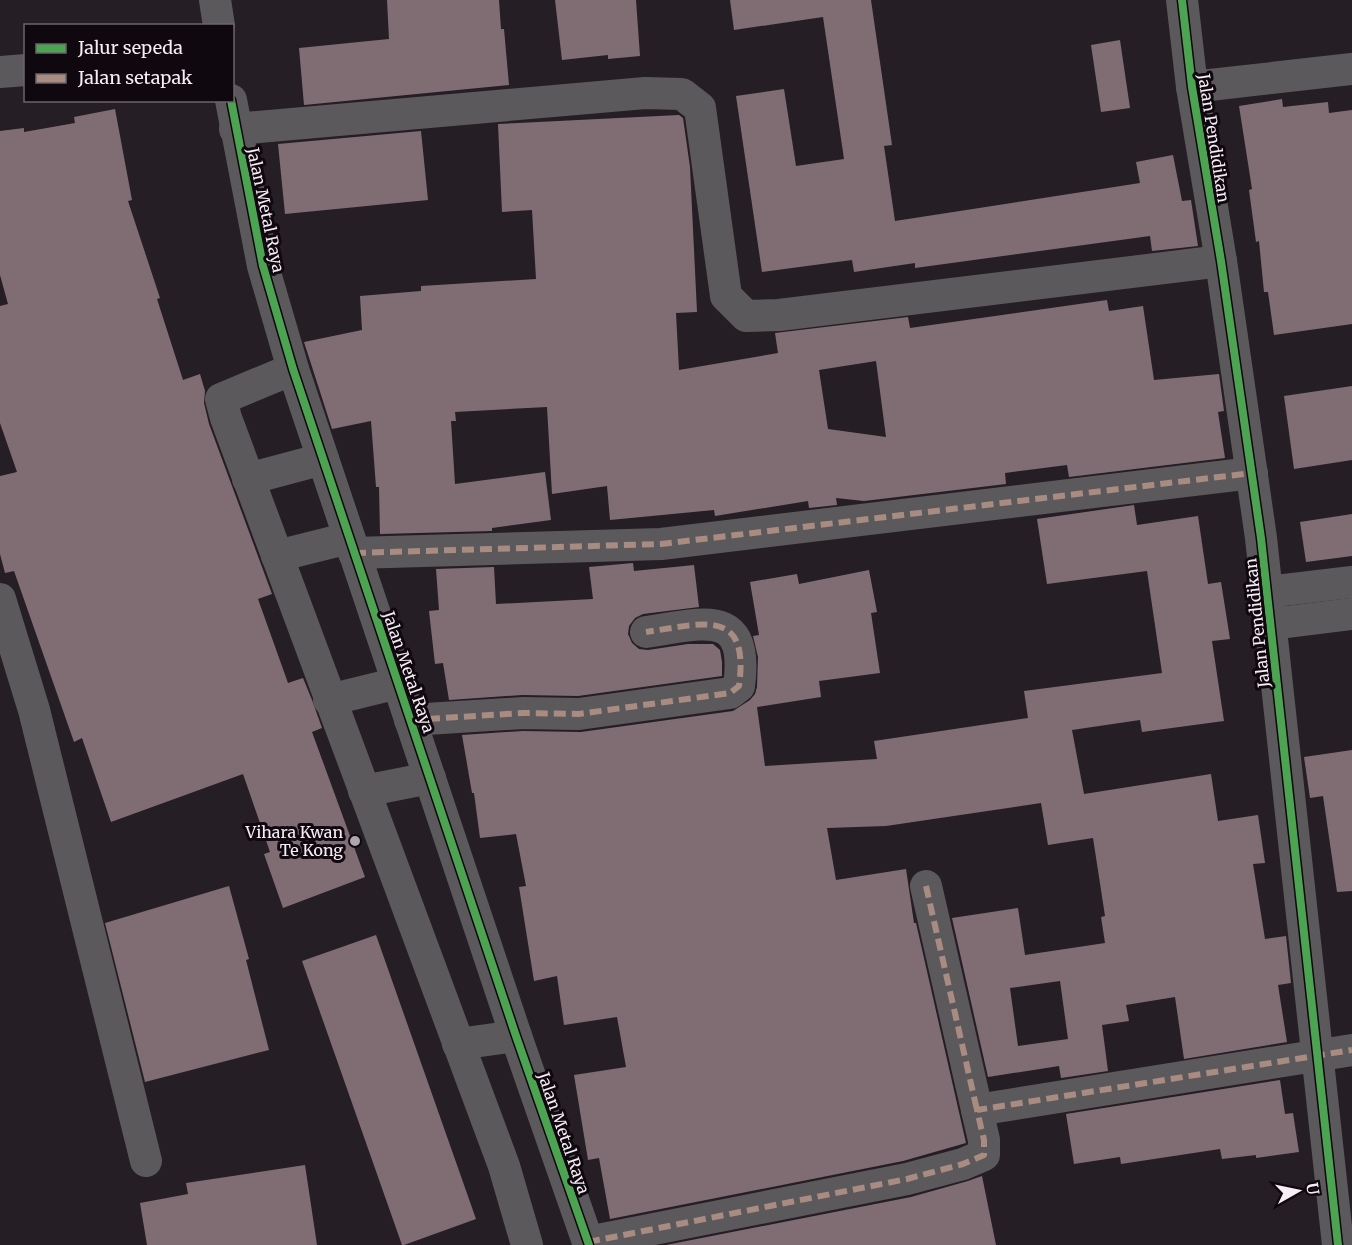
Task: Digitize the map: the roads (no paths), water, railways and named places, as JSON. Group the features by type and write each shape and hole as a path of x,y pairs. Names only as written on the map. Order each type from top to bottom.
{"street":[{"path":"215,0 219,24"},
{"name":"Jalan Pendidikan","path":"1182,0 1192,87 1221,261 1267,592 1338,1245"},
{"path":"1192,87 1352,69"},
{"path":"0,72 24,70"},
{"path":"233,115 645,93 682,94 700,108 726,296 746,316 791,314 1221,261"},
{"name":"Jalan Metal Raya","path":"233,115 263,266 293,369 516,1036 589,1243"},
{"path":"293,369 221,399 329,700 504,1166 527,1245"},
{"path":"248,479 323,459"},
{"path":"277,556 351,545 661,544 1252,473"},
{"path":"1267,592 1352,582"},
{"path":"0,599 34,710 146,1161"},
{"path":"1270,624 1352,614"},
{"path":"410,720 523,713 579,714 730,693 739,686 742,667 740,648 734,634 722,627 707,623 646,632"},
{"path":"329,700 398,683"},
{"path":"364,791 430,778"},
{"path":"589,1243 907,1179 963,1164 984,1155 984,1140 926,886"},
{"path":"459,1044 516,1036"},
{"path":"977,1110 1352,1050"}],"place":[{"name":"Vihara Kwan Te Kong","path":"355,841"}]}
